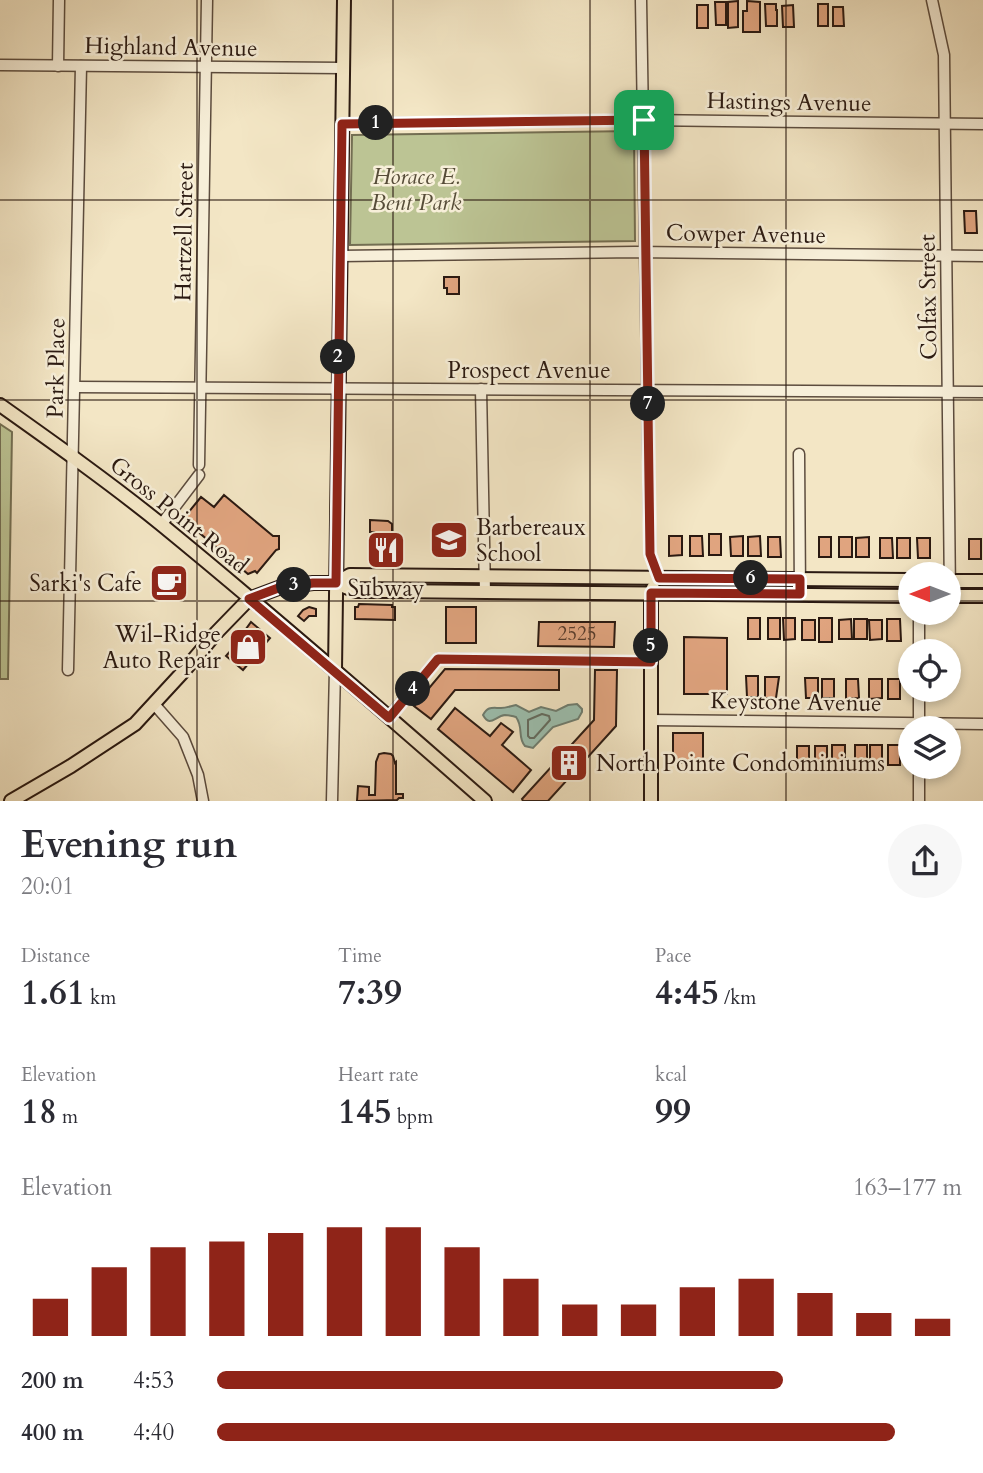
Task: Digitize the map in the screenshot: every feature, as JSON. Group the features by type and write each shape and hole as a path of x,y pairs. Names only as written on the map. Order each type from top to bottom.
{"main road":[{"path":"335,670 344,0"},
{"name":"Gross Point Road","path":"0,405 73,456 161,525 335,670 485,801"},
{"path":"336,583 350,575 898,580"},
{"path":"642,578 651,593"},
{"path":"651,801 651,593 659,578"},
{"path":"961,581 983,581"},
{"path":"11,801 135,724 249,599 281,587 336,583 355,590 898,596"},
{"path":"961,596 983,596"}],"street":[{"path":"58,66 59,0"},
{"name":"Hartzell Street","path":"161,525 199,470 207,0"},
{"path":"641,0 650,554 642,578"},
{"name":"Colfax Street","path":"932,0 944,55 949,562"},
{"name":"Highland Avenue","path":"0,65 343,68"},
{"name":"Park Place","path":"68,670 81,66"},
{"name":"Hastings Avenue","path":"342,124 644,120 983,124"},
{"name":"Cowper Avenue","path":"340,256 646,253 983,256"},
{"name":"Prospect Avenue","path":"75,387 983,392"},
{"path":"481,389 485,592"},
{"path":"799,454 800,594"},
{"path":"650,554 659,578"},
{"path":"389,718 438,659 651,662"},
{"path":"332,801 335,670"},
{"path":"154,704 183,737 198,775 203,801"},
{"name":"Keystone Avenue","path":"651,720 898,726"},
{"name":"Keystone Avenue","path":"961,725 983,724"},
{"path":"919,779 919,801"}],"green space":[{"name":"Horace E. Bent Park","path":"634,131 635,241 350,245 352,135"},
{"path":"0,424 12,432 8,679 0,679"}],"water":[{"path":"577,704 582,709 578,719 553,727 533,748 523,743 516,717 505,715 488,721 483,715 490,708 516,705 529,712 541,707 556,711"}],"building":[{"path":"738,1 738,27 728,28 728,2"},
{"path":"747,1 760,2 760,32 743,32 743,11 747,11"},
{"path":"715,2 726,2 726,25 716,25"},
{"path":"765,4 776,4 777,26 766,26"},
{"path":"818,4 828,4 828,26 818,26"},
{"path":"697,5 708,5 708,28 697,28"},
{"path":"793,5 794,27 783,27 782,6"},
{"path":"833,7 843,7 844,26 833,26"},
{"path":"964,211 976,211 977,233 965,233"},
{"path":"444,277 459,277 459,294 447,294"},
{"path":"224,495 273,536 279,536 279,549 257,573 255,571 248,574 183,519 201,497 214,507"},
{"path":"370,520 388,521 392,524 392,556 378,555 379,532 370,532"},
{"name":"Barbereaux School","path":"441,525 456,525 456,554 441,554"},
{"path":"709,534 721,534 721,555 709,555"},
{"path":"669,536 682,536 682,555 669,556"},
{"path":"690,536 702,536 703,556 690,556"},
{"path":"743,536 743,556 731,556 730,537"},
{"path":"760,536 761,556 748,556 748,537"},
{"path":"768,537 780,537 781,557 768,557"},
{"path":"819,537 831,537 831,557 819,557"},
{"path":"839,537 852,537 852,557 839,557"},
{"path":"869,537 869,557 856,557 856,538"},
{"path":"880,538 892,538 893,558 880,558"},
{"path":"897,538 910,538 910,558 897,558"},
{"path":"917,538 930,538 930,558 918,558"},
{"path":"969,539 981,539 981,559 969,559"},
{"name":"Sarki's Cafe","path":"174,570 181,576 164,597 156,590"},
{"path":"359,604 392,605 395,607 395,620 355,619 355,607"},
{"path":"309,607 316,609 316,616 309,616 304,621 298,616"},
{"path":"446,607 476,607 476,643 446,643"},
{"path":"748,618 760,618 760,639 748,639"},
{"path":"768,618 780,618 780,639 768,639"},
{"path":"783,618 795,618 795,639 784,640"},
{"path":"819,618 832,618 832,642 819,642"},
{"path":"851,619 852,639 839,639 839,620"},
{"path":"854,619 867,619 867,639 854,639"},
{"path":"887,619 898,619 901,639 887,641"},
{"path":"802,620 815,620 815,640 802,640"},
{"path":"869,620 882,620 882,639 870,640"},
{"name":"Wil-Ridge Auto Repair","path":"251,622 270,638 243,670 226,656 248,631 246,629"},
{"path":"539,622 615,622 614,647 538,646"},
{"path":"684,637 727,638 727,694 684,694"},
{"path":"445,669 559,670 559,690 455,690 431,719 414,706"},
{"name":"North Pointe Condominiums","path":"595,670 617,670 616,726 548,801 523,801 594,720"},
{"path":"746,676 758,676 758,697 747,697"},
{"path":"765,677 779,677 776,698 765,698"},
{"path":"805,678 818,678 818,698 806,698"},
{"path":"822,679 834,679 834,698 822,698"},
{"path":"846,679 858,679 859,698 846,699"},
{"path":"869,679 882,679 882,698 869,699"},
{"path":"888,679 898,679 898,699 888,699"},
{"name":"North Pointe Condominiums","path":"455,708 490,736 501,723 513,732 502,745 531,770 513,792 438,729"},
{"path":"673,733 703,733 703,763 673,763"},
{"path":"832,745 845,745 845,765 832,765"},
{"path":"855,745 867,745 867,763 855,763"},
{"path":"870,745 882,745 882,763 870,763"},
{"path":"888,745 898,745 898,765 888,765"},
{"path":"797,746 809,746 809,767 797,767"},
{"path":"815,746 827,746 827,768 815,769"},
{"path":"379,754 391,754 396,762 396,794 403,794 403,798 357,801 358,786 369,787 369,795 375,795 376,762"}],"place":[{"name":"Barbereaux School","path":"449,540"},
{"name":"Subway","path":"386,550"},
{"name":"Sarki's Cafe","path":"169,583"},
{"name":"Wil-Ridge Auto Repair","path":"248,647"},
{"name":"North Pointe Condominiums","path":"569,763"}],"route":[{"path":"644,120 650,554 659,578 800,579 800,594 651,593 651,662 438,659 389,718 249,599 281,587 336,583 342,124 644,120"}]}
